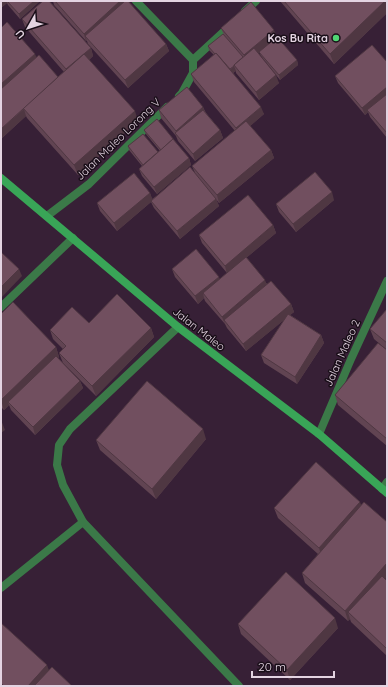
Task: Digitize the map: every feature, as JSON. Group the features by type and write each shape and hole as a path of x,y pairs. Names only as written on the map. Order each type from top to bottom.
{"street":[{"path":"136,1 193,60 256,1"},
{"name":"Jalan Maleo Lorong V","path":"47,216 89,184 182,94 193,73 193,60"},
{"name":"Jalan Maleo","path":"1,178 178,327 319,434 385,488"},
{"path":"1,307 73,238"},
{"name":"Jalan Maleo 2","path":"319,434 351,359 387,281"},
{"path":"178,327 70,429 59,445 57,465 63,485 83,522 239,686"},
{"path":"1,588 83,522"}],"building":[{"path":"7,1 34,1 19,14"},
{"path":"43,1 49,1 91,48 66,69 22,19"},
{"path":"55,1 120,1 84,34"},
{"path":"125,1 128,1 166,44 125,80 85,36"},
{"name":"Kos Bu Rita","path":"284,1 385,1 330,54"},
{"path":"251,2 274,30 244,55 221,28"},
{"path":"7,22 35,54 1,84 1,28"},
{"path":"223,34 243,57 230,69 208,46"},
{"path":"277,37 297,60 279,75 259,52"},
{"path":"372,45 387,62 387,87 362,108 335,76"},
{"path":"254,48 276,75 256,92 234,65"},
{"path":"216,53 261,107 236,128 191,74"},
{"path":"84,54 135,111 74,165 23,108"},
{"path":"39,55 58,77 1,129 1,89"},
{"path":"187,87 203,107 176,131 159,110"},
{"path":"387,94 387,133 367,110"},
{"path":"203,110 220,130 193,154 175,133"},
{"path":"157,119 174,140 173,139 161,150 144,130"},
{"path":"246,121 271,150 217,195 192,166"},
{"path":"143,134 158,152 143,165 128,146"},
{"path":"173,139 189,158 154,187 139,169"},
{"path":"190,167 216,199 177,231 151,201"},
{"path":"315,172 332,192 293,224 276,204"},
{"path":"134,173 150,193 114,223 97,203"},
{"path":"248,195 273,225 225,266 199,235"},
{"path":"196,249 219,277 195,296 172,269"},
{"path":"1,252 19,269 1,287"},
{"path":"246,257 265,280 222,317 203,293"},
{"path":"271,281 291,304 243,344 224,320"},
{"path":"117,294 151,328 92,386 59,353 66,346 50,330 72,307 89,323"},
{"path":"13,302 56,347 1,400 1,314"},
{"path":"387,309 387,343 370,329"},
{"path":"288,314 321,335 295,377 261,355"},
{"path":"378,343 387,350 387,439 335,395"},
{"path":"56,356 80,381 33,427 8,402"},
{"path":"147,381 203,429 152,489 96,440"},
{"path":"316,462 360,502 319,548 274,508"},
{"path":"364,502 387,522 387,563 345,611 302,573"},
{"path":"286,572 335,618 287,670 238,624"},
{"path":"382,576 387,581 387,649 348,612"},
{"path":"1,623 47,665 28,686 4,686 1,683"},
{"path":"52,667 72,686 34,686"}],"place":[{"name":"Kos Bu Rita","path":"336,38"}]}
